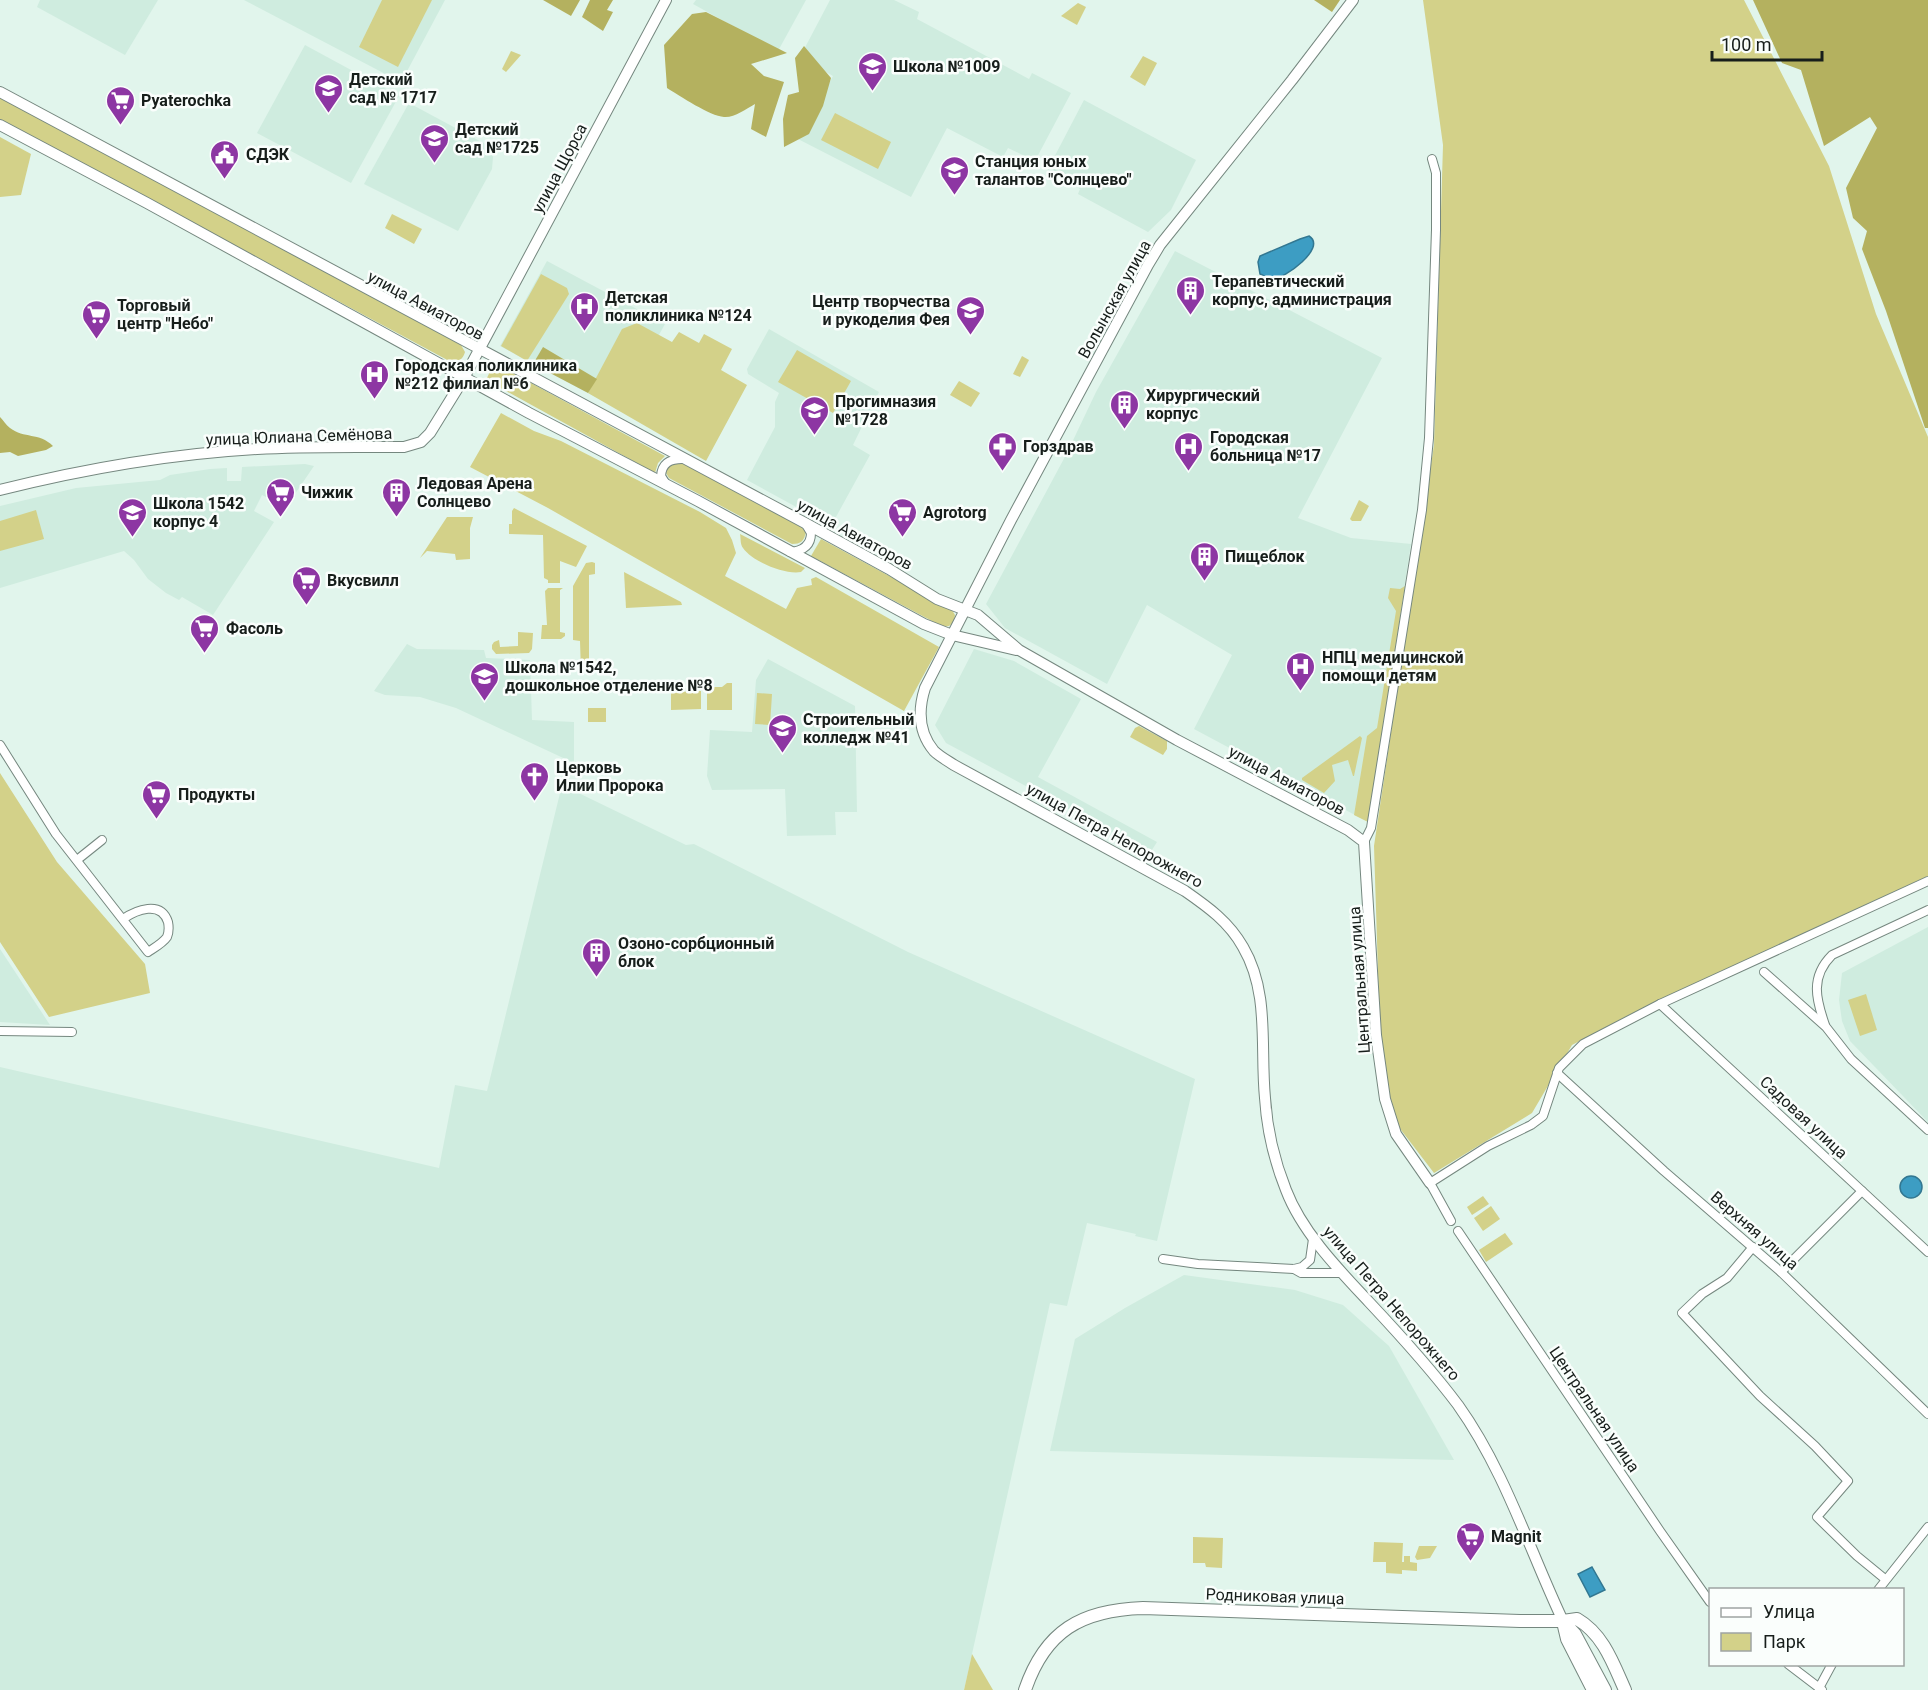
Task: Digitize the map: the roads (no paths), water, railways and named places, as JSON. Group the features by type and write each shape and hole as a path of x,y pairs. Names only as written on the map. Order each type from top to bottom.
{"main road":[{"name":"Родниковая улица","path":"1024,1690 1036,1661 1057,1636 1072,1624 1093,1615 1124,1608 1520,1621 1563,1621 1577,1618 1600,1638 1625,1690"},
{"name":"улица Петра Непорожнего","path":"1563,1621 1566,1638 1593,1690"},
{"name":"улица Петра Непорожнего","path":"1563,1621 1575,1634 1605,1690"}],"street":[{"name":"улица Щорса","path":"479,350 666,0"},
{"name":"Волынская улица","path":"965,611 1011,520 1160,245 1288,86 1353,0"},
{"name":"улица Авиаторов","path":"0,92 890,569 938,599 978,615 1019,650 1177,740 1347,829 1364,842"},
{"name":"улица Авиаторов","path":"0,124 464,378 924,624 952,635 1019,650"},
{"path":"1364,842 1371,828 1422,510 1428,438 1436,230 1436,173 1432,159"},
{"name":"улица Юлиана Семёнова","path":"0,490 105,467 172,457 256,449 413,445 421,442 430,433 479,350"},
{"path":"667,485 661,476 663,466 671,460 682,459"},
{"path":"790,552 802,550 808,544 811,533 805,524"},
{"path":"952,635 965,611"},
{"name":"улица Петра Непорожнего","path":"952,635 925,688 921,701 921,724 935,751 954,765 1185,891 1220,916 1243,946 1258,982 1264,1096 1269,1139 1286,1192 1313,1239 1443,1385 1474,1429 1499,1473 1563,1621"},
{"path":"0,745 56,834 148,952 168,935 168,923 157,910 150,908 141,910 123,919"},
{"path":"77,860 102,840"},
{"name":"Центральная улица","path":"1364,842 1376,1035 1385,1099 1396,1134 1430,1183 1451,1221"},
{"path":"1430,1183 1488,1146 1531,1125 1543,1116 1559,1068 1582,1044 1660,1004 1928,881"},
{"path":"1826,1027 1817,1001 1819,972 1823,964 1832,955 1928,910"},
{"path":"1764,972 1826,1027 1851,1059 1928,1130"},
{"name":"Садовая улица","path":"1660,1004 1928,1252"},
{"path":"0,1030 72,1032"},
{"name":"Верхняя улица","path":"1557,1073 1664,1171 1782,1272 1928,1414"},
{"path":"1782,1272 1862,1191"},
{"name":"Центральная улица","path":"1458,1231 1709,1601"},
{"path":"1163,1259 1198,1264 1294,1269 1302,1267 1310,1260 1313,1239"},
{"path":"1753,1247 1727,1278 1702,1293 1682,1313 1760,1396 1815,1446 1848,1481 1817,1517 1857,1556 1885,1579"},
{"path":"1294,1269 1301,1273 1341,1273"},
{"path":"1879,1588 1928,1527"},
{"path":"1789,1666 1820,1689 1832,1666"}],"water":[{"path":"1309,236 1313,241 1313,248 1294,269 1274,279 1260,274 1258,262 1260,256"},
{"path":"1911,1176 1919,1179 1922,1187 1919,1195 1911,1198 1903,1195 1900,1187 1903,1179"},
{"path":"1592,1567 1605,1590 1590,1597 1578,1574"}],"place":[{"name":"Школа №1009","path":"872,92"},
{"name":"Детский сад № 1717","path":"328,114"},
{"name":"Pyaterochka","path":"120,126"},
{"name":"Детский сад №1725","path":"434,164"},
{"name":"СДЭК","path":"225,180"},
{"name":"Станция юных талантов \"Солнцево\"","path":"954,196"},
{"name":"Терапевтический корпус, администрация","path":"1191,316"},
{"name":"Детская поликлиника №124","path":"584,332"},
{"name":"Центр творчества и рукоделия Фея","path":"971,336"},
{"name":"Торговый центр \"Небо\"","path":"96,340"},
{"name":"Городская поликлиника №212 филиал №6","path":"374,400"},
{"name":"Хирургический корпус","path":"1125,430"},
{"name":"Прогимназия №1728","path":"814,436"},
{"name":"Горздрав","path":"1002,472"},
{"name":"Городская больница №17","path":"1189,472"},
{"name":"Чижик","path":"280,518"},
{"name":"Ледовая Арена Солнцево","path":"396,518"},
{"name":"Школа 1542 корпус 4","path":"132,538"},
{"name":"Agrotorg","path":"902,538"},
{"name":"Пищеблок","path":"1204,582"},
{"name":"Вкусвилл","path":"306,606"},
{"name":"Фасоль","path":"205,654"},
{"name":"НПЦ медицинской помощи детям","path":"1301,692"},
{"name":"Школа №1542, дошкольное отделение №8","path":"484,702"},
{"name":"Строительный колледж №41","path":"782,754"},
{"name":"Церковь Илии Пророка","path":"535,802"},
{"name":"Продукты","path":"157,820"},
{"name":"Озоно-сорбционный блок","path":"597,978"},
{"name":"Magnit","path":"1470,1562"}]}
